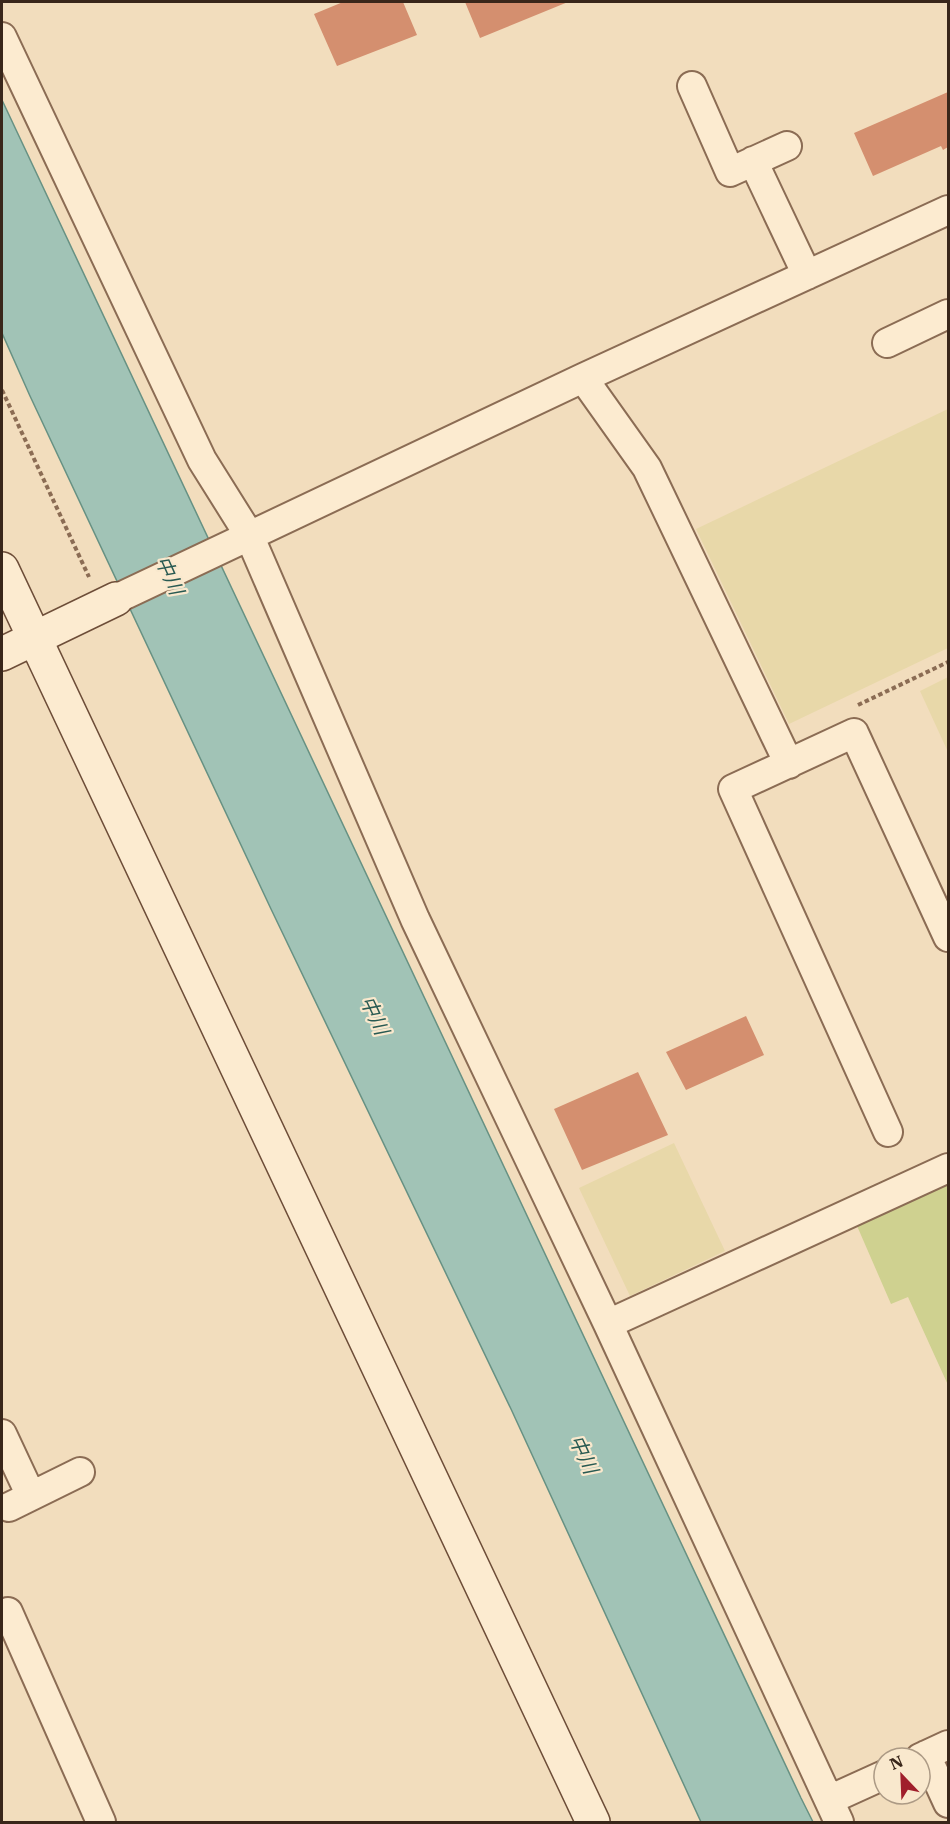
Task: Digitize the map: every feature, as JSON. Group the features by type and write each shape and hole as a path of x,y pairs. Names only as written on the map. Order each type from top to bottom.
{"street":[{"path":"2,37 202,460 249,535 415,919 608,1324 834,1811 872,1783"},
{"path":"692,86 730,172 787,146"},
{"path":"753,161 807,275"},
{"path":"2,654 34,639 104,591 249,535 948,210"},
{"path":"887,343 948,314"},
{"path":"583,378 647,468 789,764"},
{"path":"2,569 594,1822"},
{"path":"888,1132 733,789 854,734 948,937"},
{"path":"608,1324 948,1168"},
{"path":"2,1434 20,1502 80,1472"},
{"path":"8,1612 101,1822"},
{"path":"932,1756 948,1803"}],"path":[{"path":"2,390 104,591"},
{"path":"853,707 948,662"}],"shaded area":[{"path":"948,409 948,648 789,724 696,529"},
{"path":"948,677 948,752 920,691"},
{"path":"674,1143 725,1251 630,1296 579,1188"}],"green space":[{"path":"948,1176 948,1385 908,1297 891,1304 854,1219"}],"water":[{"name":"中川","path":"2,100 813,1822 701,1822 511,1409 271,909 2,333"}],"building":[{"path":"343,2 403,2 417,35 337,66 314,14"},
{"path":"465,2 568,2 480,38"},
{"path":"948,92 948,147 943,150 941,146 873,176 854,133"},
{"path":"746,1016 764,1055 686,1090 666,1052"},
{"path":"638,1072 668,1135 582,1170 554,1109"}]}
